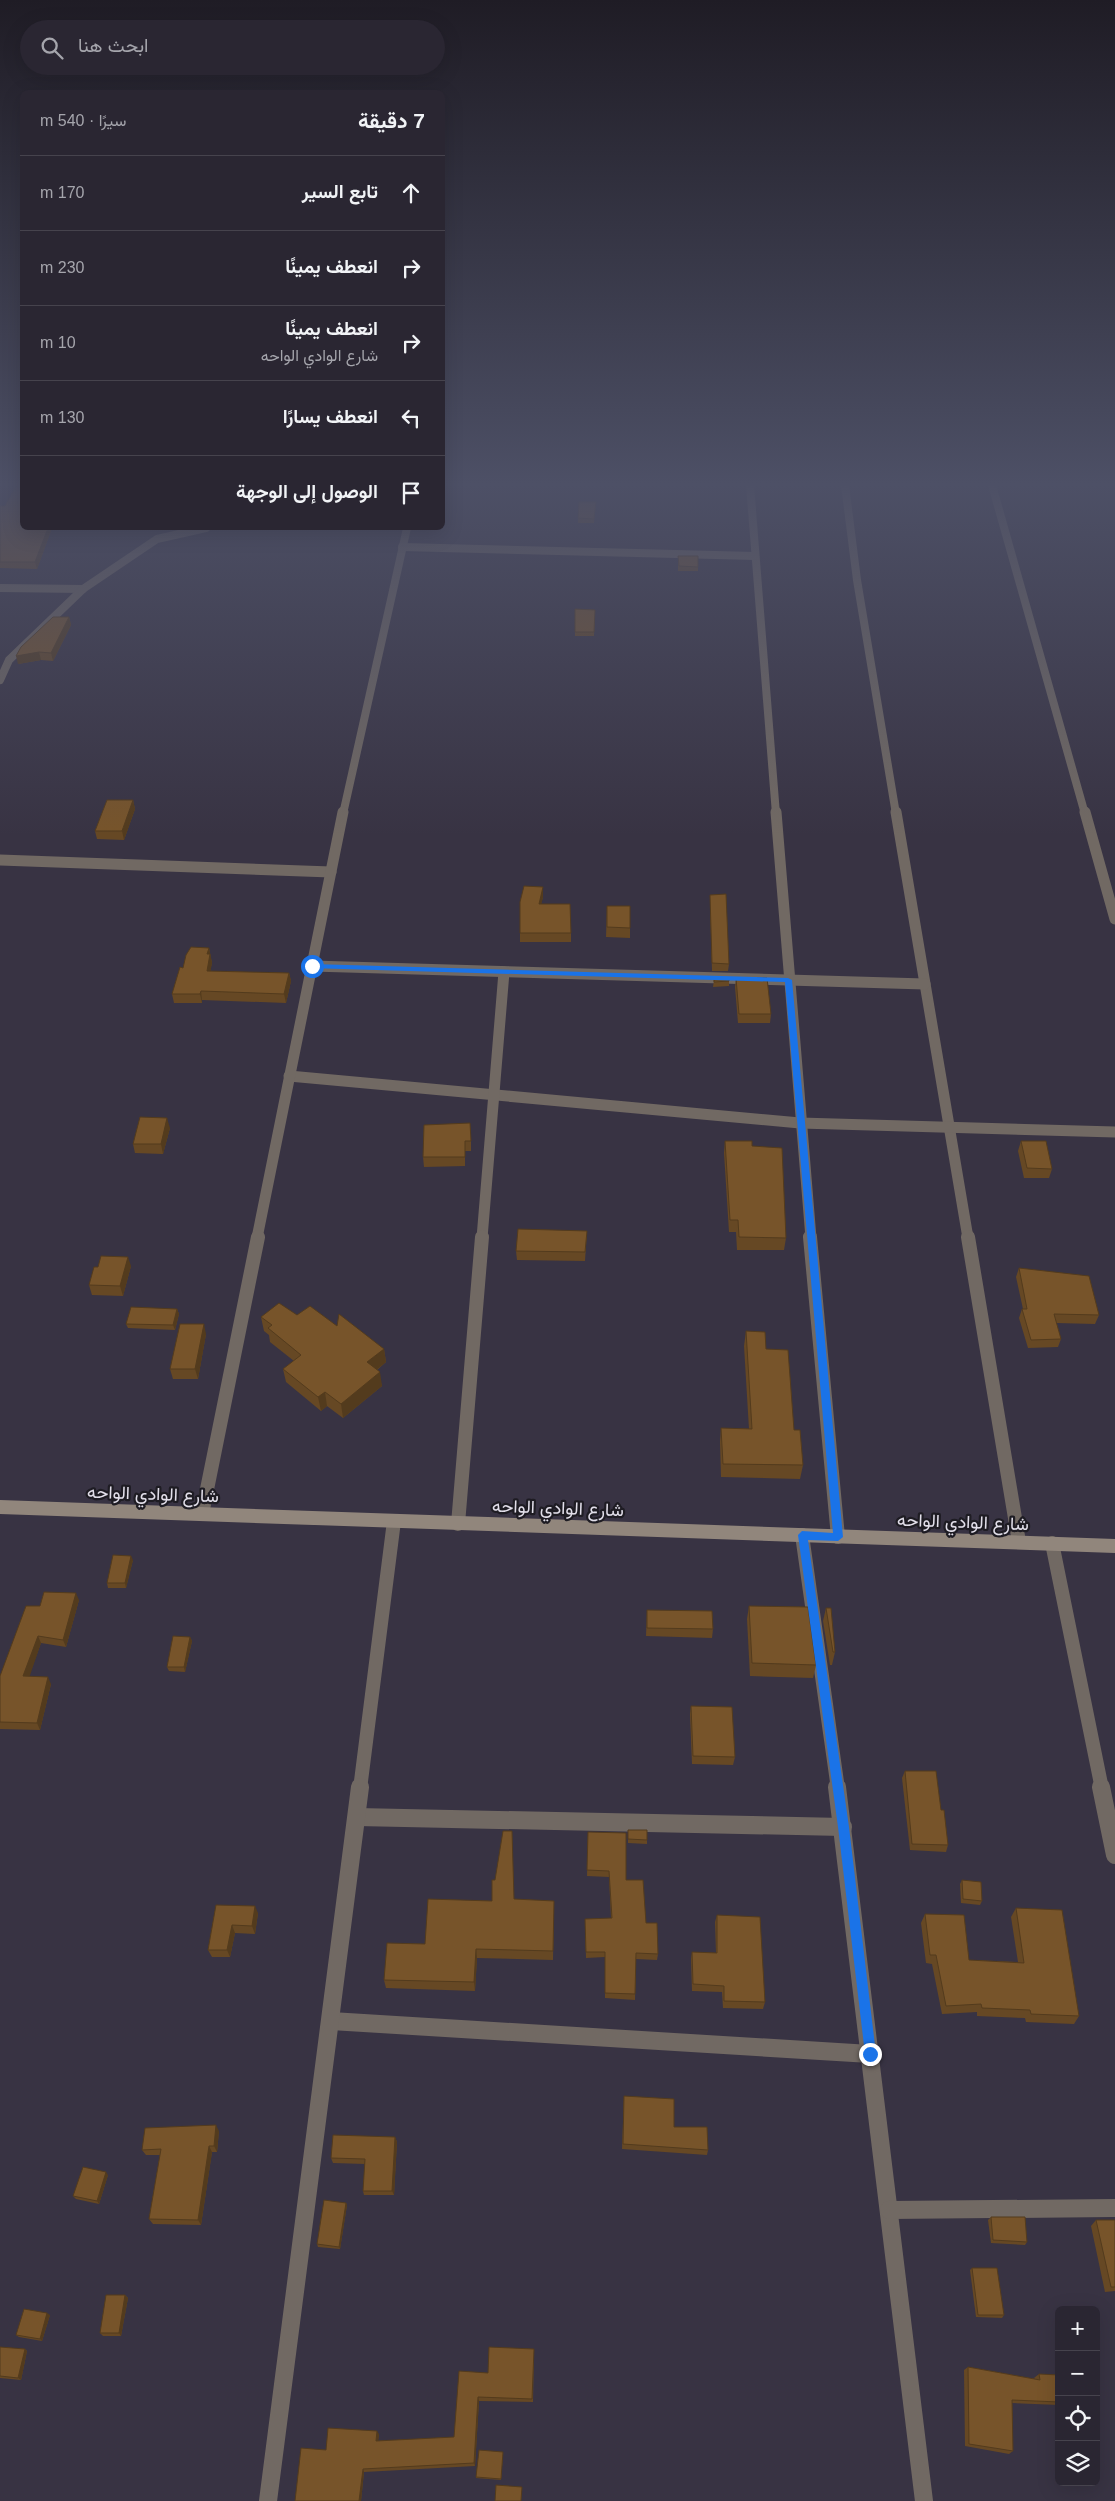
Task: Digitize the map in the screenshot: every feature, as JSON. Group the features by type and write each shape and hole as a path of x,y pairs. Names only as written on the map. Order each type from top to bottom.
{"main road":[{"name":"شارع الوادي الواحه","path":"0,1507 1115,1546"}],"street":[{"path":"0,680 9,660 69,602"},
{"path":"202,1514 357,743 389,602"},
{"path":"759,602 800,1123 838,1537"},
{"path":"861,602 1019,1542"},
{"path":"1025,602 1115,919"},
{"path":"0,860 331,872"},
{"path":"312,966 925,984"},
{"path":"458,1524 492,1094 504,972"},
{"path":"290,1076 800,1123 1115,1132"},
{"path":"268,2501 394,1521"},
{"path":"802,1535 844,1827 924,2501"},
{"path":"1052,1543 1115,1855"},
{"path":"357,1817 844,1827"},
{"path":"331,2021 870,2054"},
{"path":"889,2210 1115,2208"}],"building":[{"path":"575,609 595,610 594,632 575,632"},
{"path":"53,617 69,617 51,653 39,652 16,656 21,647"},
{"path":"107,800 133,800 122,831 95,831"},
{"path":"524,886 543,887 539,904 570,904 571,933 520,933 520,902"},
{"path":"726,894 729,964 712,963 710,895"},
{"path":"607,906 630,906 630,928 607,927"},
{"path":"191,947 209,948 207,954 210,954 207,971 289,973 284,994 201,991 200,994 172,994 180,967 183,968 186,955"},
{"path":"736,978 767,978 771,1014 739,1014"},
{"path":"714,980 729,980 729,981 714,982"},
{"path":"140,1117 167,1118 161,1144 133,1144"},
{"path":"470,1123 471,1141 465,1141 465,1157 423,1157 424,1125"},
{"path":"725,1141 752,1141 752,1146 782,1148 786,1238 739,1237 738,1220 730,1220"},
{"path":"1021,1141 1046,1141 1052,1169 1027,1168"},
{"path":"518,1229 587,1231 585,1252 516,1251"},
{"path":"101,1256 128,1257 120,1286 89,1285 94,1267 98,1267"},
{"path":"1019,1268 1089,1276 1099,1315 1054,1314 1061,1339 1031,1340 1022,1309 1027,1309"},
{"path":"279,1303 297,1315 310,1306 337,1326 339,1314 384,1349 367,1362 380,1372 341,1404 325,1392 318,1397 283,1369 301,1355 268,1328 272,1325 261,1317"},
{"path":"131,1307 177,1309 173,1325 126,1324"},
{"path":"180,1324 204,1324 195,1369 170,1369"},
{"path":"746,1331 765,1332 766,1349 788,1350 794,1430 800,1430 803,1465 723,1464 721,1428 752,1429"},
{"path":"113,1555 131,1556 125,1583 107,1583"},
{"path":"44,1592 76,1593 63,1640 38,1636 23,1676 48,1677 37,1723 0,1722 0,1676 26,1606 40,1606"},
{"path":"749,1606 808,1607 816,1665 752,1663"},
{"path":"826,1608 831,1608 835,1652 833,1652"},
{"path":"647,1610 712,1611 713,1629 647,1628"},
{"path":"173,1636 190,1637 184,1667 167,1667"},
{"path":"691,1706 732,1707 735,1757 693,1756"},
{"path":"905,1771 936,1771 941,1810 944,1810 948,1845 912,1844"},
{"path":"628,1830 647,1830 647,1840 628,1839"},
{"path":"503,1831 512,1831 514,1899 554,1901 553,1951 476,1949 474,1982 384,1980 387,1943 425,1944 428,1899 492,1901 492,1880 495,1880"},
{"path":"588,1832 626,1833 626,1880 643,1880 646,1923 657,1923 658,1954 636,1953 635,1994 605,1993 605,1952 586,1952 585,1919 612,1918 609,1871 587,1870"},
{"path":"962,1880 981,1882 982,1901 963,1899"},
{"path":"216,1905 255,1906 252,1926 232,1925 227,1950 208,1950"},
{"path":"1016,1908 1062,1910 1079,2016 1031,2014 1030,2010 982,2008 981,2004 946,2006 936,1955 930,1955 925,1914 964,1915 969,1960 1024,1963"},
{"path":"717,1915 760,1917 765,2002 724,2001 724,1986 693,1984 692,1952 717,1953"},
{"path":"624,2096 674,2099 674,2127 707,2127 708,2150 623,2144"},
{"path":"216,2125 214,2146 209,2146 198,2220 149,2219 161,2149 142,2150 145,2128"},
{"path":"333,2135 395,2137 392,2191 363,2191 365,2159 331,2158"},
{"path":"83,2167 106,2172 97,2201 73,2196"},
{"path":"324,2200 346,2203 339,2247 317,2244"},
{"path":"991,2217 1025,2217 1027,2242 993,2240"},
{"path":"1096,2220 1115,2220 1115,2287 1111,2287"},
{"path":"972,2268 997,2268 1004,2315 978,2315"},
{"path":"106,2295 125,2295 119,2333 100,2333"},
{"path":"24,2309 47,2313 40,2339 16,2335"},
{"path":"0,2347 25,2349 18,2378 0,2376"},
{"path":"489,2347 534,2349 532,2399 478,2397 474,2463 363,2469 359,2501 295,2501 301,2448 326,2450 328,2428 377,2431 376,2441 454,2437 459,2371 488,2373"},
{"path":"968,2367 1040,2380 1039,2374 1055,2375 1055,2402 1012,2400 1013,2451 969,2444"},
{"path":"479,2450 503,2452 501,2479 476,2477"},
{"path":"496,2485 522,2487 521,2501 495,2501"}],"route":[{"path":"312,966 788,980 838,1537 802,1535 844,1827 870,2054"}]}
